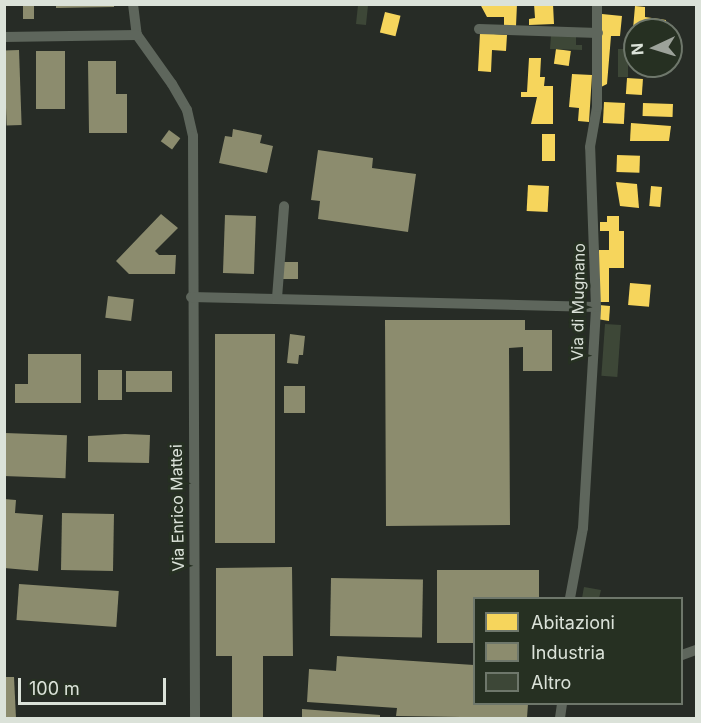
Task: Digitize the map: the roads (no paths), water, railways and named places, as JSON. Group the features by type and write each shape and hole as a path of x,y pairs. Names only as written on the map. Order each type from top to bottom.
{"street":[{"name":"Via Enrico Mattei","path":"133,4 137,35 172,84 191,123 195,718"},
{"name":"Via di Mugnano","path":"570,597 583,528 596,307 590,147 597,107 597,4"},
{"path":"479,29 598,33"},
{"path":"4,37 137,35"},
{"path":"278,298 284,206"},
{"path":"191,297 596,307"}]}
